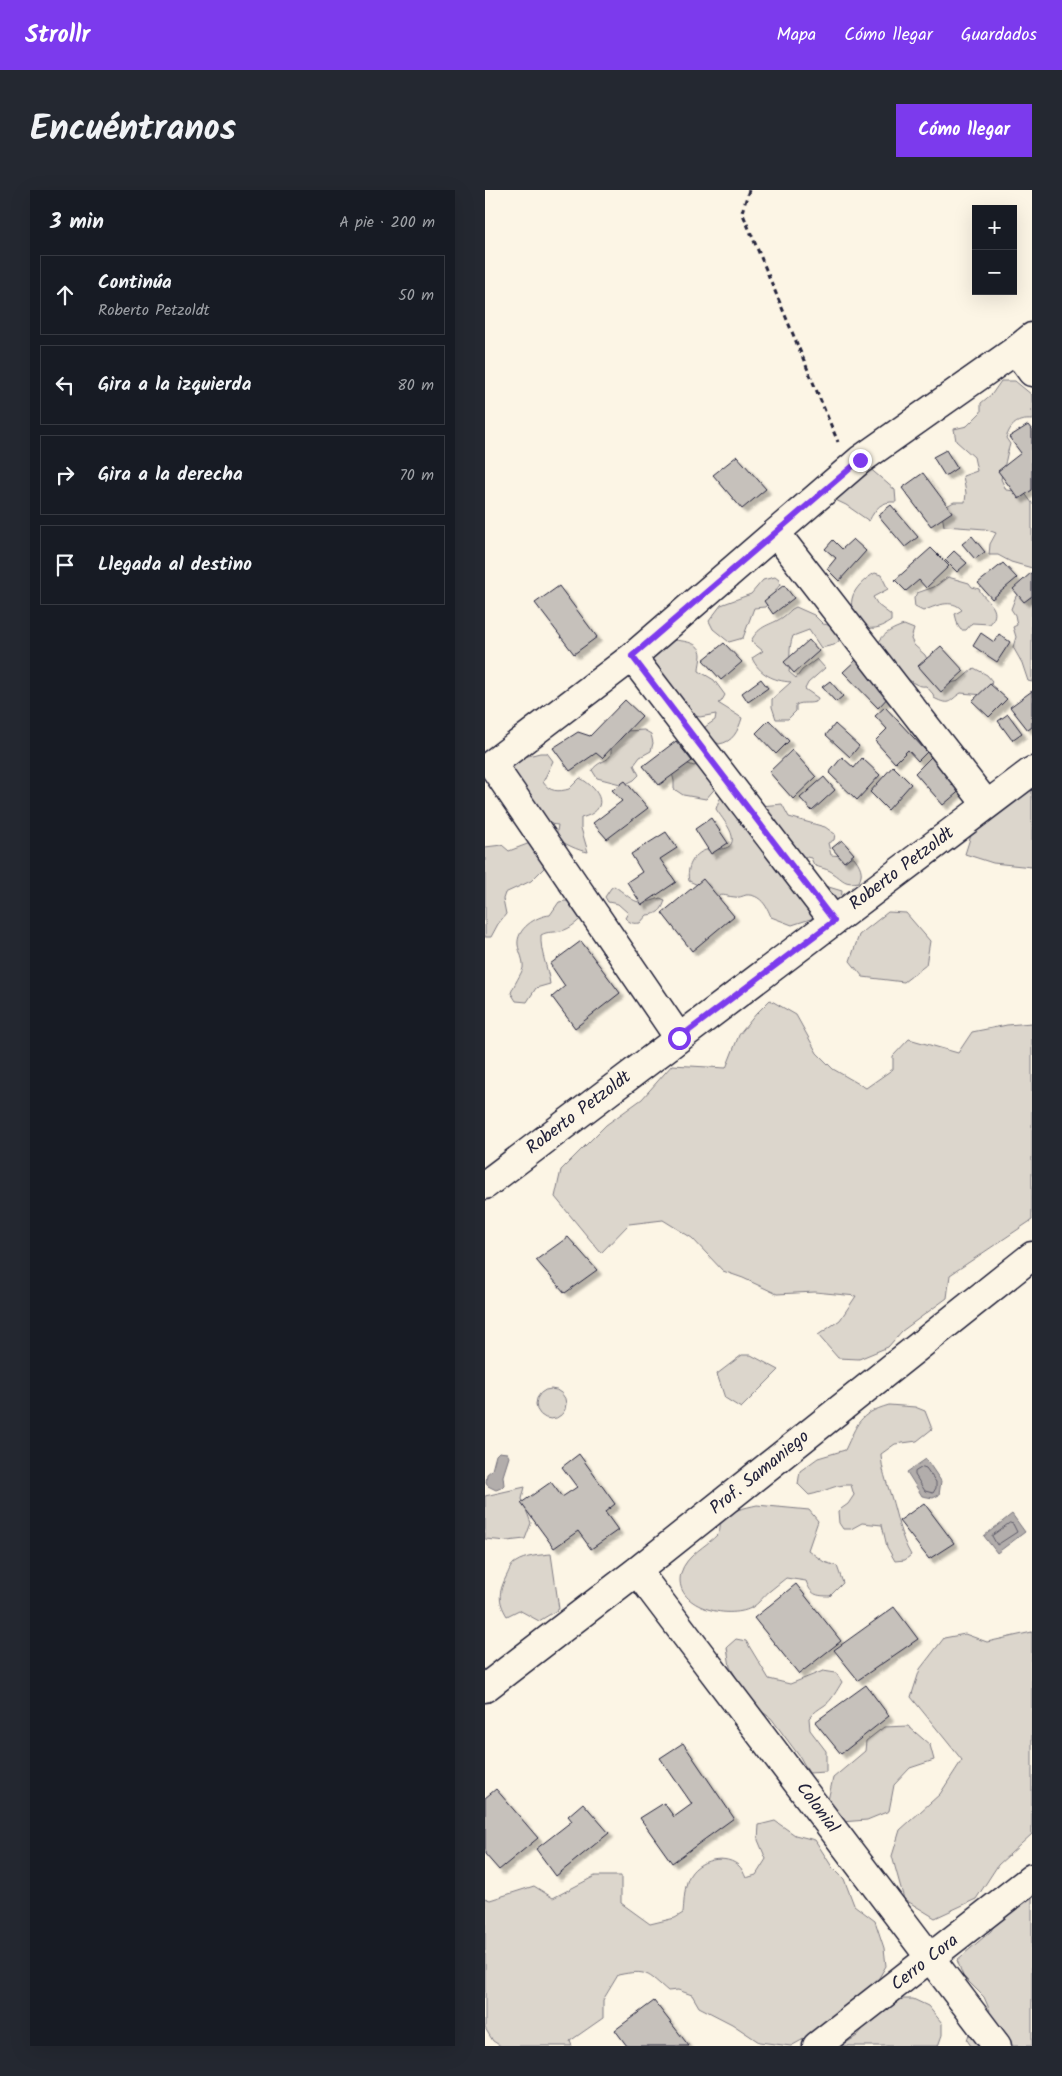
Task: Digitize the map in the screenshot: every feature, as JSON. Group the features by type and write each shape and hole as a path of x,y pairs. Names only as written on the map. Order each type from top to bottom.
{"street":[{"path":"679,1038 492,764 632,656 850,469 1027,353"},
{"path":"776,533 987,805"},
{"path":"632,656 834,921"},
{"name":"Roberto Petzoldt","path":"485,1185 1032,771"},
{"name":"Prof. Samaniego","path":"485,1688 637,1571 1032,1256"},
{"name":"Colonial","path":"637,1571 997,2046"},
{"name":"Cerro Cora","path":"817,2046 1032,1878"}],"path":[{"path":"749,190 742,212 850,469"}],"shaded area":[{"path":"1001,381 1015,381 1032,395 1032,420 1022,420 1015,423 1006,438 1010,444 1001,479 1006,490 1024,492 1032,503 1032,568 1011,562 998,555 989,555 990,544 996,533 985,529 944,526 941,509 954,502 965,502 966,493 963,476 977,471 974,457 956,441 954,429 967,426 981,412 981,403 992,394"},
{"path":"860,460 895,490 896,502 879,506 869,521 846,505 823,494"},
{"path":"875,573 881,575 888,589 873,597 878,605 891,615 891,621 883,626 868,628 859,626 850,612 855,591"},
{"path":"775,577 779,580 780,585 765,607 754,608 743,638 729,642 713,629 709,621 721,605 751,594 763,580"},
{"path":"948,577 969,583 972,587 979,589 994,609 994,618 990,624 972,623 966,630 961,630 955,614 962,610 958,606 943,604 923,611 915,607 914,598 917,593 934,587"},
{"path":"1022,594 1032,598 1032,682 1028,681 1022,663 1013,647 1016,637 1013,627 1017,625 1015,615 1011,609 1016,596"},
{"path":"796,607 814,615 823,624 832,627 836,631 839,641 834,645 821,648 809,630 793,636 789,672 796,678 802,670 817,659 825,668 808,683 805,689 818,698 817,701 796,705 796,711 788,719 776,719 772,707 772,699 791,682 768,676 755,664 752,658 763,651 751,641 758,631 783,617"},
{"path":"904,625 914,629 911,639 914,645 925,655 946,684 959,681 974,668 987,675 992,681 990,690 984,695 961,693 949,702 944,702 934,698 926,686 920,686 906,678 878,645 885,635"},
{"path":"674,640 691,643 698,647 701,655 699,671 714,680 725,695 721,702 718,703 742,718 737,731 728,741 719,744 705,735 705,727 715,720 716,714 700,717 687,714 644,658 663,643"},
{"path":"644,730 651,734 653,743 651,751 640,757 634,765 639,775 624,785 597,778 592,770 611,754 610,741 625,731"},
{"path":"547,753 553,761 543,782 548,788 558,791 569,789 580,778 593,788 600,800 596,810 581,818 581,828 588,852 562,842 556,837 558,825 549,824 540,816 512,769 516,759"},
{"path":"680,761 694,766 700,763 718,785 706,799 683,795 674,789 671,769"},
{"path":"1032,788 1032,867 993,863 965,854 973,829"},
{"path":"727,790 761,806 782,804 789,817 825,827 835,834 834,840 828,843 831,855 854,857 861,869 859,882 850,883 844,881 831,872 814,865 811,858 798,855 822,885 842,891 841,902 823,915 792,925 771,917 765,905 755,896 736,897 722,895 712,898 700,886 689,881 688,876 692,862 697,855 706,850 723,849 730,845 732,841 731,833 716,809 719,800"},
{"path":"530,843 544,857 544,868 531,881 505,893 503,899 506,914 491,937 485,937 485,847 502,845 509,851"},
{"path":"614,886 635,901 645,902 660,898 665,900 664,904 659,911 647,915 640,923 632,923 625,918 628,913 618,904 608,902 605,897"},
{"path":"559,902 575,902 586,914 568,928 541,935 550,984 536,988 527,1002 516,1001 511,993 523,968 518,945 520,934 528,924 550,915"},
{"path":"888,912 906,913 930,941 926,965 904,982 863,977 850,961 859,935"},
{"path":"770,1000 796,1015 817,1053 833,1069 866,1088 893,1069 893,1056 909,1039 958,1053 972,1032 1007,1025 1032,1023 1032,1220 950,1275 947,1298 902,1331 888,1347 859,1359 838,1358 818,1335 840,1320 856,1296 815,1292 777,1294 723,1271 692,1238 663,1220 629,1224 601,1253 555,1197 561,1170 606,1125 642,1099 672,1065 726,1068 739,1035"},
{"path":"742,1355 751,1355 779,1370 741,1408 725,1398 717,1374"},
{"path":"551,1389 562,1393 566,1404 562,1415 551,1419 540,1415 536,1404 540,1393"},
{"path":"889,1405 915,1407 925,1411 932,1429 917,1441 895,1444 881,1454 882,1465 899,1526 911,1555 905,1560 895,1561 887,1547 882,1525 862,1523 851,1529 843,1529 839,1523 838,1511 848,1504 854,1495 851,1485 834,1487 809,1495 798,1484 800,1471 818,1458 845,1450 860,1421 871,1412"},
{"path":"525,1487 522,1499 531,1523 525,1539 507,1541 485,1539 485,1496"},
{"path":"757,1505 809,1510 818,1521 808,1550 824,1562 837,1566 843,1583 830,1596 815,1594 806,1581 786,1578 751,1608 729,1612 704,1608 693,1602 685,1594 680,1585 681,1573 687,1561 718,1534 721,1523 727,1515 737,1510"},
{"path":"551,1554 559,1609 539,1621 519,1610 507,1616 500,1596 502,1586 511,1566 524,1558"},
{"path":"1032,1632 1032,1834 998,1865 976,1899 935,1918 904,1899 892,1856 900,1830 940,1794 962,1760 911,1697 920,1669 944,1638 965,1634 987,1642"},
{"path":"736,1639 746,1641 769,1679 790,1684 823,1671 836,1673 842,1682 830,1700 809,1718 810,1730 826,1751 826,1772 809,1773 800,1757 771,1718 752,1705 730,1667 727,1647"},
{"path":"908,1726 930,1745 934,1760 910,1768 894,1785 889,1811 867,1820 841,1822 828,1800 833,1778 865,1751 866,1741 884,1727"},
{"path":"775,1821 795,1835 815,1840 832,1867 844,1879 854,1905 875,1921 884,1948 886,1966 873,1988 829,2025 791,2046 759,2042 732,2024 699,2007 692,1995 678,1990 668,1991 651,1976 635,1972 618,1975 603,2000 603,2018 570,2041 572,2046 501,2046 493,2041 485,2028 485,1898 490,1900 534,1886 553,1898 595,1876 621,1876 621,1903 650,1924 675,1918 683,1913 685,1890 690,1875 701,1864 716,1859 724,1859 738,1865 746,1878 756,1875 766,1859 758,1840 759,1825"},
{"path":"1032,1886 1032,2046 971,2046 967,2040 971,2028 990,2011 984,1997 963,1976 957,1960 991,1931 995,1923"},
{"path":"897,1999 913,1999 928,2006 942,2023 942,2035 938,2046 841,2046 857,2036 874,2016"}],"water":[{"path":"499,1452 507,1453 509,1457 503,1476 504,1485 496,1490 488,1486 486,1482 487,1474 492,1470 496,1455"},
{"path":"926,1459 941,1481 939,1495 933,1498 922,1496 907,1472"},
{"path":"1012,1514 1025,1532 997,1553 984,1536"}],"building":[{"path":"1028,425 1032,430 1032,490 1019,499 998,471 1021,453 1009,437"},
{"path":"946,450 957,468 945,476 933,457"},
{"path":"737,456 766,489 742,509 713,475"},
{"path":"923,473 952,512 931,526 902,488"},
{"path":"891,505 918,537 905,547 878,515"},
{"path":"972,536 985,552 975,559 962,544"},
{"path":"853,539 866,551 839,581 827,569 836,558 825,549 833,540 842,549"},
{"path":"931,548 949,566 926,588 919,580 906,591 895,580"},
{"path":"954,551 967,563 957,572 945,560"},
{"path":"1003,563 1017,578 992,599 978,583"},
{"path":"1032,572 1032,596 1024,602 1013,589"},
{"path":"784,585 794,598 773,614 764,601"},
{"path":"559,586 597,637 574,654 535,603"},
{"path":"981,633 994,642 999,634 1010,642 997,662 973,646"},
{"path":"809,640 819,651 794,673 784,662"},
{"path":"724,643 742,662 721,680 703,660"},
{"path":"941,646 964,671 941,692 918,666"},
{"path":"858,658 892,693 878,708 843,672"},
{"path":"761,679 768,688 748,702 742,693"},
{"path":"830,681 843,696 836,702 822,687"},
{"path":"990,684 1007,699 989,717 972,701"},
{"path":"1032,691 1032,727 1028,730 1010,707"},
{"path":"625,700 642,716 602,758 596,753 570,771 553,748 578,732 590,736"},
{"path":"885,707 927,752 918,761 908,750 895,763 875,741 887,729 875,716"},
{"path":"1008,714 1022,733 1012,740 998,721"},
{"path":"769,720 789,741 776,754 756,733"},
{"path":"835,724 859,746 850,757 826,735"},
{"path":"676,741 692,761 659,785 643,766"},
{"path":"792,750 816,777 793,799 769,772"},
{"path":"933,755 963,788 943,805 915,773"},
{"path":"842,757 854,768 862,758 880,775 857,800 829,773"},
{"path":"893,766 911,784 888,810 870,792"},
{"path":"824,777 835,790 812,811 800,798"},
{"path":"625,781 648,808 607,839 593,823 622,801 612,790"},
{"path":"711,818 728,843 711,854 695,829"},
{"path":"666,832 677,848 660,859 676,882 642,905 627,882 642,872 631,854"},
{"path":"842,840 854,854 844,862 832,848"},
{"path":"703,879 734,916 692,951 662,913"},
{"path":"581,941 620,993 575,1028 552,997 565,986 550,964"},
{"path":"568,1237 597,1270 565,1293 536,1260"},
{"path":"579,1454 615,1504 605,1512 618,1530 591,1549 578,1531 554,1548 521,1503 551,1482 562,1497 577,1487 562,1467"},
{"path":"924,1503 954,1543 929,1559 899,1521"},
{"path":"796,1584 841,1641 799,1674 754,1618"},
{"path":"894,1607 918,1639 858,1680 834,1650"},
{"path":"866,1685 889,1716 841,1754 815,1722"},
{"path":"683,1743 734,1818 672,1863 640,1818 664,1803 674,1817 692,1804 660,1758"},
{"path":"496,1789 538,1838 499,1870 485,1854 485,1798"},
{"path":"583,1803 609,1833 556,1876 536,1849 572,1821 568,1816"},
{"path":"654,2001 689,2046 627,2046 615,2030"}],"route":[{"path":"679,1038 834,921 632,656 823,494 860,460"}]}
